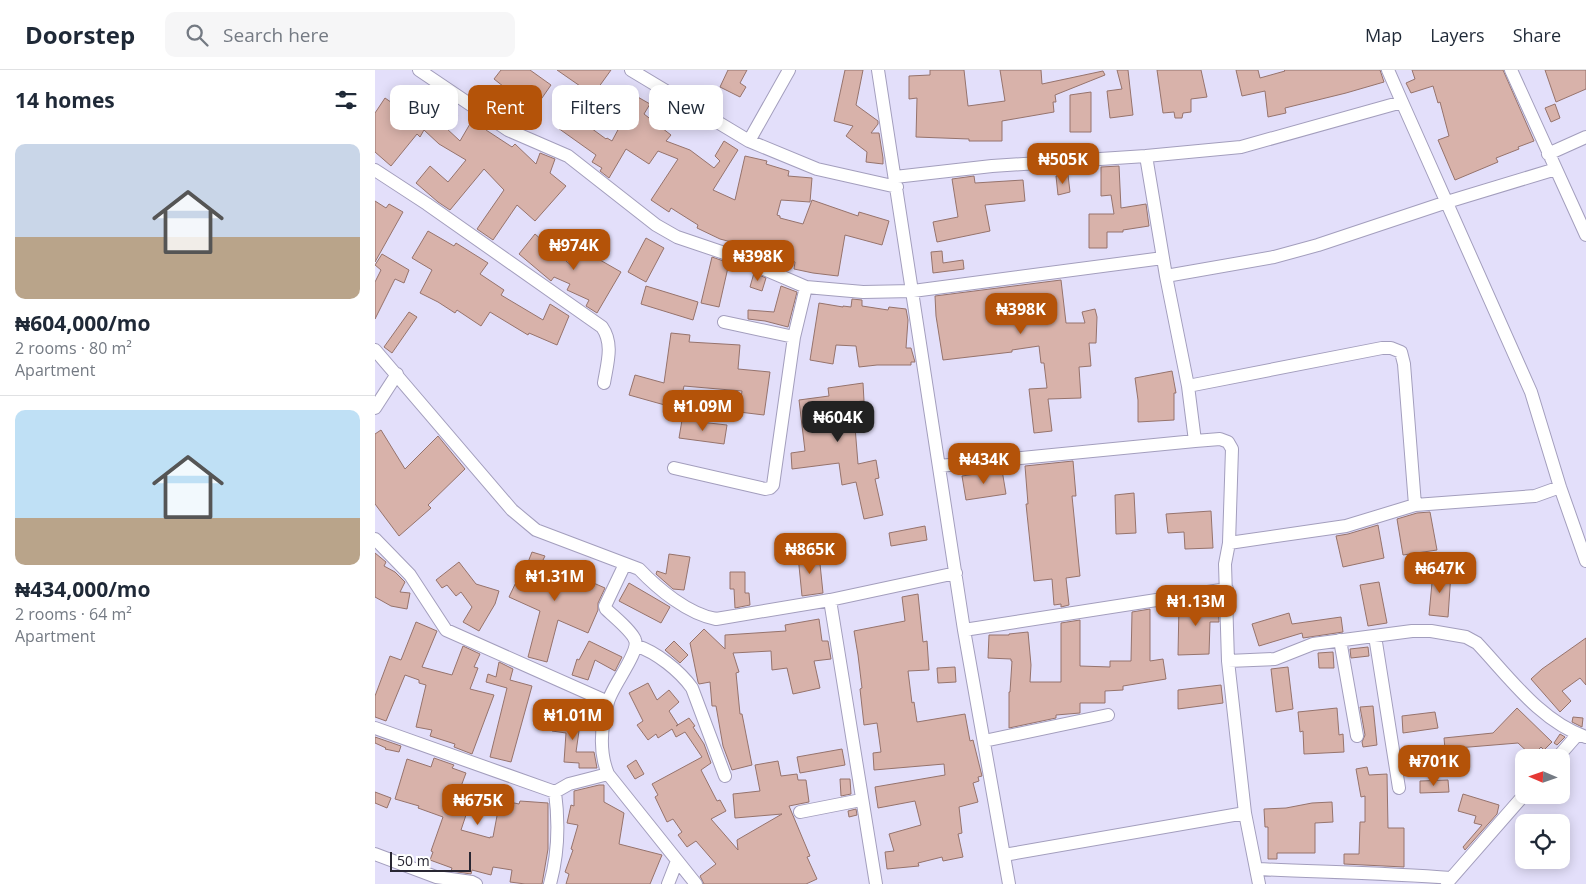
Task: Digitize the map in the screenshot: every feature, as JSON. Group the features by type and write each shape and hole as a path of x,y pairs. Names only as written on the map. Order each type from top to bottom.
{"street":[{"path":"419,70 508,130 568,156 655,225 677,237 736,257 806,287 863,292 913,291 1163,258"},
{"path":"631,70 648,75 749,141 817,169 896,182 992,166 1147,156 1241,147 1402,102"},
{"path":"749,141 789,70"},
{"path":"878,70 964,630 1009,884"},
{"path":"1388,70 1531,392 1560,487 1586,561"},
{"path":"1511,70 1586,235"},
{"path":"1548,154 1586,138"},
{"path":"1147,156 1166,276 1189,386 1195,441"},
{"path":"1166,276 1274,257 1318,245 1447,202 1556,169"},
{"path":"375,170 427,204 602,327 608,335 609,350 604,383"},
{"path":"674,468 765,489 773,485 794,337 806,287"},
{"path":"724,322 794,337"},
{"path":"1189,386 1382,348 1391,348 1401,352 1404,364 1415,505"},
{"path":"375,350 512,510 536,530 639,569 651,581 693,612 716,620 830,600 956,573"},
{"path":"375,408 397,374"},
{"path":"939,466 1195,441 1220,439 1228,442 1232,449 1229,543 1225,564 1228,661 1245,812 1259,884"},
{"path":"1229,543 1346,526 1415,505 1535,496 1560,487"},
{"path":"375,539 409,575 446,630 608,702"},
{"path":"625,564 605,606 635,638 637,646 616,682 608,702 602,733 601,751 603,763 608,774 696,884"},
{"path":"964,630 1227,589"},
{"path":"830,600 876,884"},
{"path":"1228,661 1275,659 1313,644 1411,631 1431,631 1466,637 1477,643 1544,715 1562,727 1582,735 1567,749"},
{"path":"1375,636 1399,788"},
{"path":"1341,640 1357,736"},
{"path":"637,646 656,654 688,682 692,688 725,776"},
{"path":"984,741 1108,715"},
{"path":"375,728 555,792 569,784 608,774"},
{"path":"549,884 556,853 558,810 555,792"},
{"path":"800,812 861,800"},
{"path":"1257,869 1397,874 1449,881 1516,804"},
{"path":"1003,855 1245,812"},
{"path":"375,854 434,881 472,882 477,884"},
{"path":"668,884 677,861"}],"building":[{"path":"501,70 530,70 551,85 542,98 542,85 502,85 494,79"},
{"path":"557,70 611,70 600,85 579,85"},
{"path":"728,70 747,70 740,83 746,87 740,97 723,88 723,85 721,85"},
{"path":"845,70 863,70 856,105 878,121 878,124 871,133 879,133 883,164 866,162 867,152 846,136 853,126 834,121"},
{"path":"930,70 964,70 968,106 1005,101 1000,70 1041,70 1042,84 1103,71 1105,75 1055,95 1056,102 1053,102 1054,112 1002,121 1002,141 969,141 969,139 916,137 917,98 909,99 909,76 930,75"},
{"path":"1117,70 1128,70 1133,115 1110,118 1107,91 1122,89"},
{"path":"1157,70 1201,70 1207,97 1191,99 1191,112 1183,113 1182,118 1175,118 1174,112 1163,113"},
{"path":"1236,70 1258,70 1260,78 1284,70 1380,70 1384,82 1285,108 1286,113 1268,117 1265,91 1242,96"},
{"path":"1412,70 1503,70 1534,141 1496,158 1498,162 1455,180 1438,140 1449,136 1440,102 1438,103 1433,86 1411,93 1406,83 1415,79"},
{"path":"1545,70 1586,70 1586,89 1556,102"},
{"path":"1091,92 1091,132 1070,132 1070,95"},
{"path":"385,98 390,101 390,130 424,130 420,137 417,134 391,166 375,152 375,113"},
{"path":"639,98 649,103 644,114 649,118 649,130 665,130 671,135 666,141 690,150 714,168 720,161 715,156 724,141 738,150 713,190 735,200 745,156 767,161 766,164 789,171 788,176 812,178 810,202 781,200 777,215 780,218 803,224 812,200 858,216 859,212 889,221 882,245 845,235 838,276 794,269 795,262 720,239 697,228 698,225 671,208 669,212 651,200 678,159 658,151 649,164 626,149 609,178 600,171 602,168 592,162 596,155 561,130 594,130 612,141 618,130 639,130"},
{"path":"1555,104 1560,118 1551,122 1545,108"},
{"path":"468,127 468,130 486,130 512,147 515,144 536,164 540,153 555,159 550,173 566,186 535,221 517,205 493,240 477,229 504,190 484,169 450,210 416,183 430,166 448,182 466,160 439,144 424,130 448,130 460,141"},
{"path":"1119,166 1121,208 1146,204 1149,226 1123,230 1123,232 1107,232 1107,248 1089,248 1089,214 1114,214 1111,195 1101,196 1101,167"},
{"path":"1068,175 1070,192 1058,195 1056,176"},
{"path":"974,176 975,183 1023,180 1025,201 985,205 990,231 937,242 933,222 958,217 952,179"},
{"path":"375,201 386,208 389,204 403,212 375,262"},
{"path":"428,231 454,246 456,243 488,263 480,274 504,290 501,295 543,320 550,304 569,316 557,345 529,333 528,335 490,312 481,326 457,310 455,313 420,293 432,270 412,258"},
{"path":"535,234 573,267 583,247 602,256 600,260 621,272 597,313 586,306 589,300 567,290 570,284 554,277 551,281 519,254"},
{"path":"646,238 664,248 646,282 628,272"},
{"path":"942,251 943,263 963,260 964,269 933,273 931,252"},
{"path":"382,254 409,270 404,283 395,279 375,319 375,282 381,270 375,265"},
{"path":"712,257 729,263 719,307 701,303"},
{"path":"754,273 766,278 762,291 750,287"},
{"path":"1061,280 1066,323 1085,323 1082,312 1095,309 1097,317 1096,343 1089,343 1091,366 1079,367 1081,398 1048,399 1052,431 1034,433 1029,389 1047,388 1044,363 1041,363 1039,346 1012,350 1012,352 943,360 935,296"},
{"path":"646,286 698,302 693,320 641,304"},
{"path":"781,286 797,292 788,327 748,319 748,310 774,312"},
{"path":"852,299 862,300 862,306 888,310 889,307 906,309 908,320 906,348 911,348 915,362 911,362 911,365 859,367 856,346 836,345 833,364 810,360 819,303 851,307"},
{"path":"409,312 417,317 392,353 384,347"},
{"path":"671,333 690,335 689,342 740,345 738,369 770,372 764,415 739,412 742,391 684,386 679,409 629,395 635,375 664,383"},
{"path":"1172,371 1176,393 1174,393 1174,420 1138,422 1135,378"},
{"path":"863,383 864,401 853,402 858,464 876,460 879,478 875,479 883,515 864,519 856,482 842,485 839,463 792,469 791,453 805,451 799,400 829,396 828,388"},
{"path":"682,420 727,425 724,444 679,438"},
{"path":"381,430 405,469 438,436 465,469 428,505 431,508 399,536 375,504 375,434"},
{"path":"1073,461 1076,496 1072,496 1080,576 1066,578 1069,605 1061,607 1061,604 1054,605 1052,579 1034,581 1026,504 1028,504 1025,466"},
{"path":"1002,470 1006,494 966,500 962,476"},
{"path":"1134,493 1136,533 1116,534 1115,495"},
{"path":"1211,511 1213,548 1185,549 1184,532 1168,533 1166,514"},
{"path":"1430,512 1437,550 1403,555 1397,519 1417,513"},
{"path":"1378,525 1384,558 1343,567 1336,536"},
{"path":"925,526 927,540 891,546 889,533"},
{"path":"532,552 545,556 542,562 565,572 564,575 587,585 589,581 605,588 588,633 558,620 547,662 528,657 540,611 509,597 518,578 521,580"},
{"path":"375,553 386,562 384,566 395,572 405,582 400,592 410,593 407,609 391,606 375,597"},
{"path":"669,554 690,557 684,590 673,589 656,574 657,571 666,574"},
{"path":"819,554 823,593 802,596 798,556"},
{"path":"459,562 476,584 499,591 495,604 479,631 463,622 472,607 461,592 456,596 447,585 442,588 436,580"},
{"path":"730,572 745,572 745,593 749,593 750,605 735,608 734,589 730,589"},
{"path":"1433,572 1451,573 1448,617 1429,615"},
{"path":"1379,582 1387,623 1368,626 1360,585"},
{"path":"629,583 670,607 661,623 619,601"},
{"path":"918,594 923,642 927,641 929,670 908,671 912,703 914,702 917,722 965,714 970,741 973,740 982,776 978,777 979,781 973,783 978,802 959,807 962,833 958,834 963,857 943,861 942,857 918,863 919,866 887,869 885,852 894,851 889,834 921,825 915,801 878,808 875,787 945,775 944,764 874,770 873,753 881,752 877,723 864,725 860,689 862,688 854,631 905,621 902,597"},
{"path":"1218,603 1219,622 1210,622 1209,654 1178,655 1179,605"},
{"path":"1150,609 1150,661 1163,659 1166,679 1123,686 1123,690 1105,691 1105,703 1080,703 1080,713 1056,715 1056,718 1009,728 1009,692 1012,661 1011,659 988,658 989,635 1009,635 1028,632 1031,665 1030,682 1061,682 1061,623 1080,620 1080,666 1110,667 1110,661 1131,661 1132,612"},
{"path":"1289,613 1292,624 1341,617 1343,632 1303,638 1302,633 1259,646 1252,624"},
{"path":"819,619 822,641 828,641 831,659 814,661 820,688 793,694 787,668 772,670 771,651 733,653 739,672 736,673 740,714 742,714 752,765 732,770 723,746 716,706 712,706 710,682 699,684 690,643 704,629 725,649 725,635 786,631 785,625"},
{"path":"416,622 437,631 422,667 452,675 463,646 480,654 474,667 478,668 470,689 494,695 472,754 454,747 455,744 430,736 432,730 416,727 426,685 419,683 419,680 405,675 386,721 375,717 375,696 390,656 401,660"},
{"path":"1586,638 1586,685 1580,678 1562,691 1571,701 1560,712 1531,679"},
{"path":"589,641 622,657 615,671 595,660 588,680 572,675 577,659 579,660"},
{"path":"674,641 688,655 680,663 665,650"},
{"path":"1368,647 1369,656 1351,658 1350,649"},
{"path":"1333,652 1334,668 1319,668 1318,653"},
{"path":"499,662 513,669 510,680 532,686 511,762 490,757 507,688 486,682 488,674 496,677"},
{"path":"955,667 956,682 938,683 937,668"},
{"path":"1288,667 1293,709 1276,712 1271,669"},
{"path":"648,683 657,700 669,690 679,702 669,711 678,725 689,718 695,726 693,727 704,744 711,763 701,770 717,801 720,800 726,811 711,819 738,850 737,840 782,814 735,818 733,794 760,791 755,765 778,761 781,776 797,774 798,780 806,780 809,802 789,806 810,856 807,857 817,879 806,884 704,884 700,876 716,864 696,841 687,847 678,835 682,832 673,819 667,822 655,797 658,795 652,784 702,757 685,732 676,737 672,729 658,738 656,734 648,740 637,725 643,721 629,693"},
{"path":"1221,685 1223,703 1178,709 1178,690"},
{"path":"1373,706 1377,745 1363,747 1362,742 1365,735 1360,707"},
{"path":"1337,708 1339,735 1343,734 1344,752 1304,754 1303,731 1300,732 1298,712"},
{"path":"1517,708 1552,742 1545,749 1541,747 1539,749 1524,749 1518,743 1445,749 1444,738 1493,733"},
{"path":"556,712 581,717 576,752 594,752 597,768 579,768 579,763 564,762 566,733 552,731"},
{"path":"1435,712 1438,728 1403,733 1402,716"},
{"path":"1573,717 1583,718 1582,727 1572,722"},
{"path":"1560,734 1565,737 1557,745 1554,743"},
{"path":"375,737 401,746 399,752 385,749 375,743"},
{"path":"842,749 845,765 800,773 797,757"},
{"path":"434,758 454,765 452,768 466,773 457,797 470,803 461,830 490,838 493,837 500,800 519,804 520,801 548,803 548,849 542,884 510,882 512,870 493,867 491,875 472,870 471,874 451,871 452,868 430,860 433,852 431,851 443,817 418,808 419,806 395,799 407,759 431,767"},
{"path":"636,760 644,774 635,779 627,766"},
{"path":"1367,767 1369,775 1387,774 1388,828 1404,828 1404,867 1344,864 1344,854 1359,854 1360,822 1365,822 1365,796 1361,797 1356,769"},
{"path":"840,779 850,779 851,794 841,796"},
{"path":"1448,780 1449,792 1420,793 1420,781"},
{"path":"604,785 604,802 624,813 619,844 662,855 650,884 566,884 569,874 565,872 573,850 571,849 578,825 567,823 571,805 574,806 574,791"},
{"path":"375,792 391,798 387,808 375,803"},
{"path":"1463,794 1499,805 1497,814 1465,850 1463,847 1482,825 1474,823 1476,816 1458,811"},
{"path":"1332,802 1333,822 1315,823 1315,853 1277,853 1277,859 1268,859 1268,827 1265,827 1264,809"},
{"path":"856,809 857,815 849,817 848,811"}]}
